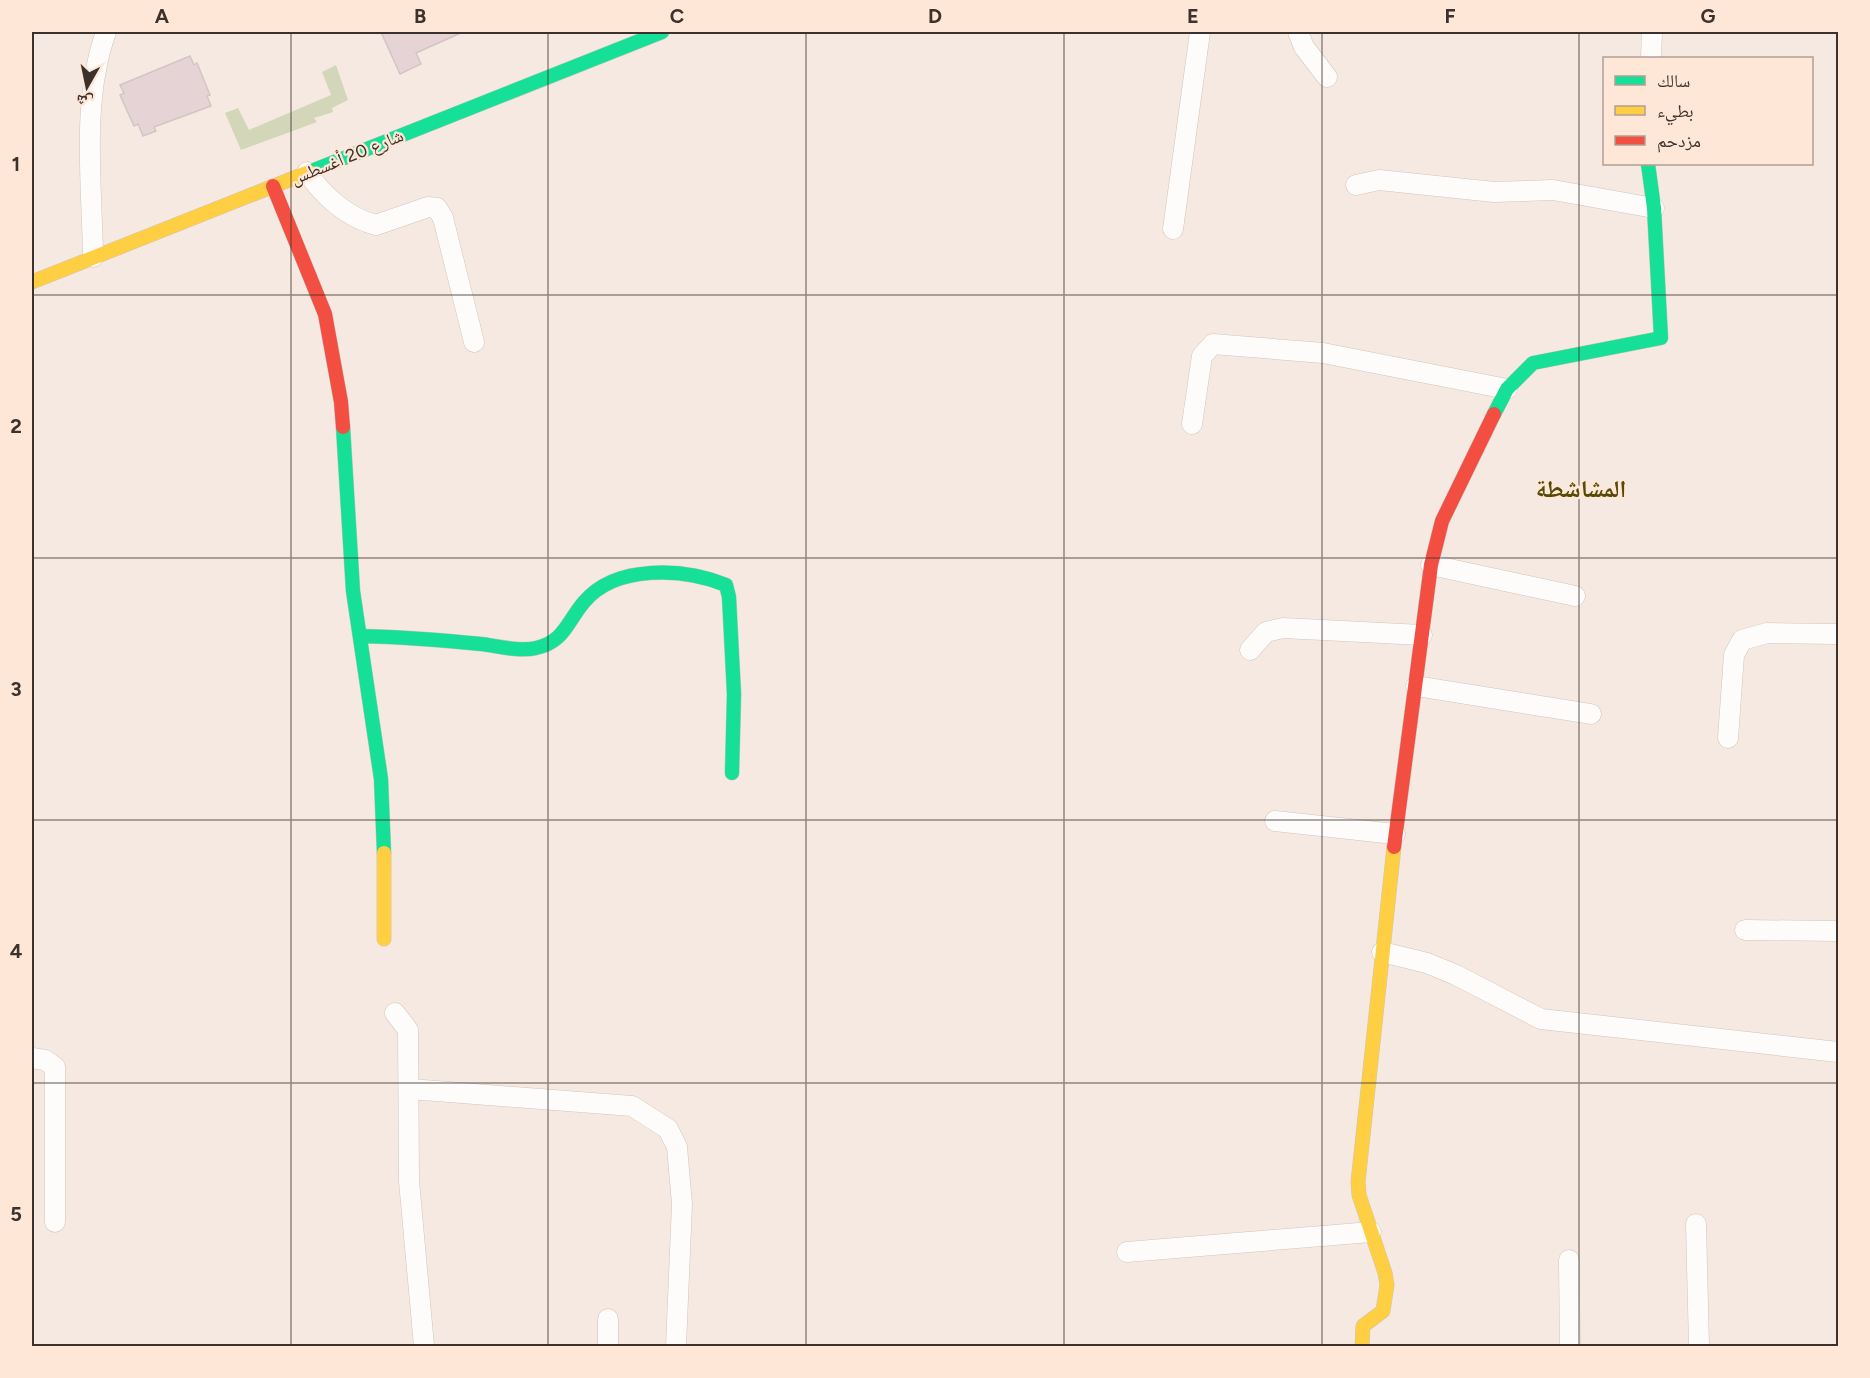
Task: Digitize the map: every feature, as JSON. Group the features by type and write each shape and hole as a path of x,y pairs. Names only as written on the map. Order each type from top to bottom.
{"street":[{"path":"93,257 91,120 98,57 106,32"},
{"name":"شارع 20 أغسطس","path":"32,282 662,32"},
{"path":"1173,229 1200,32"},
{"path":"1298,32 1304,47 1327,77"},
{"path":"1649,33 1651,57"},
{"path":"1362,1347 1363,1326 1383,1311 1387,1285 1359,1195 1358,1182 1395,834 1431,565 1442,521 1456,488 1507,389 1533,363 1661,338 1654,208 1648,165"},
{"path":"307,172 325,194 367,223 376,225 428,207 437,208 443,218 474,342"},
{"path":"1356,185 1379,180 1494,192 1553,190 1654,208"},
{"path":"273,186 325,315 341,402 353,591 362,636 381,779 386,877 384,939"},
{"path":"1192,424 1202,356 1213,344 1323,353 1507,389"},
{"path":"1431,565 1575,596"},
{"path":"362,636 411,637 532,649 544,648 556,643 567,633 592,593 613,581 661,574 711,577 726,585 729,597 734,694 732,773"},
{"path":"1250,650 1266,632 1283,628 1422,635"},
{"path":"1728,738 1734,655 1742,640 1767,633 1839,634"},
{"path":"1416,686 1591,714"},
{"path":"1275,821 1395,834"},
{"path":"1745,930 1839,931"},
{"path":"1382,952 1427,963 1456,975 1541,1019 1839,1052"},
{"path":"395,1013 408,1030 409,1181 424,1347"},
{"path":"32,1058 45,1060 55,1067 55,1222"},
{"path":"410,1089 632,1106 668,1129 677,1147 682,1204 676,1347"},
{"path":"1696,1224 1699,1347"},
{"path":"1127,1252 1371,1232"},
{"path":"1569,1260 1569,1347"},
{"path":"608,1319 608,1347"}],"green space":[{"path":"336,65 348,100 332,108 333,112 314,118 317,122 241,150 225,113 238,108 249,130 331,95 322,72"}],"building":[{"path":"381,32 463,32 416,53 421,64 400,74"},
{"path":"190,56 194,65 197,63 210,95 207,96 211,106 154,127 156,131 143,136 138,124 134,126 120,95 124,93 120,85"}],"traffic: fast":[{"path":"309,172 662,32"},
{"path":"1494,414 1507,389 1533,363 1661,338 1654,208 1648,165"},
{"path":"343,427 353,591 381,779 384,853"},
{"path":"362,636 530,649 545,645 559,636 584,602 598,590 632,575 651,573 691,575 726,585 729,597 734,694 732,773"}],"traffic: slow":[{"path":"32,282 309,172"},
{"path":"1362,1346 1363,1326 1383,1311 1387,1285 1359,1195 1358,1182 1394,847"},
{"path":"384,853 384,939"}],"traffic: jam":[{"path":"273,186 325,314 341,402 343,427"},
{"path":"1394,847 1431,565 1442,521 1494,414"}],"district":[{"name":"المشاشطة","path":"1581,488"}]}
